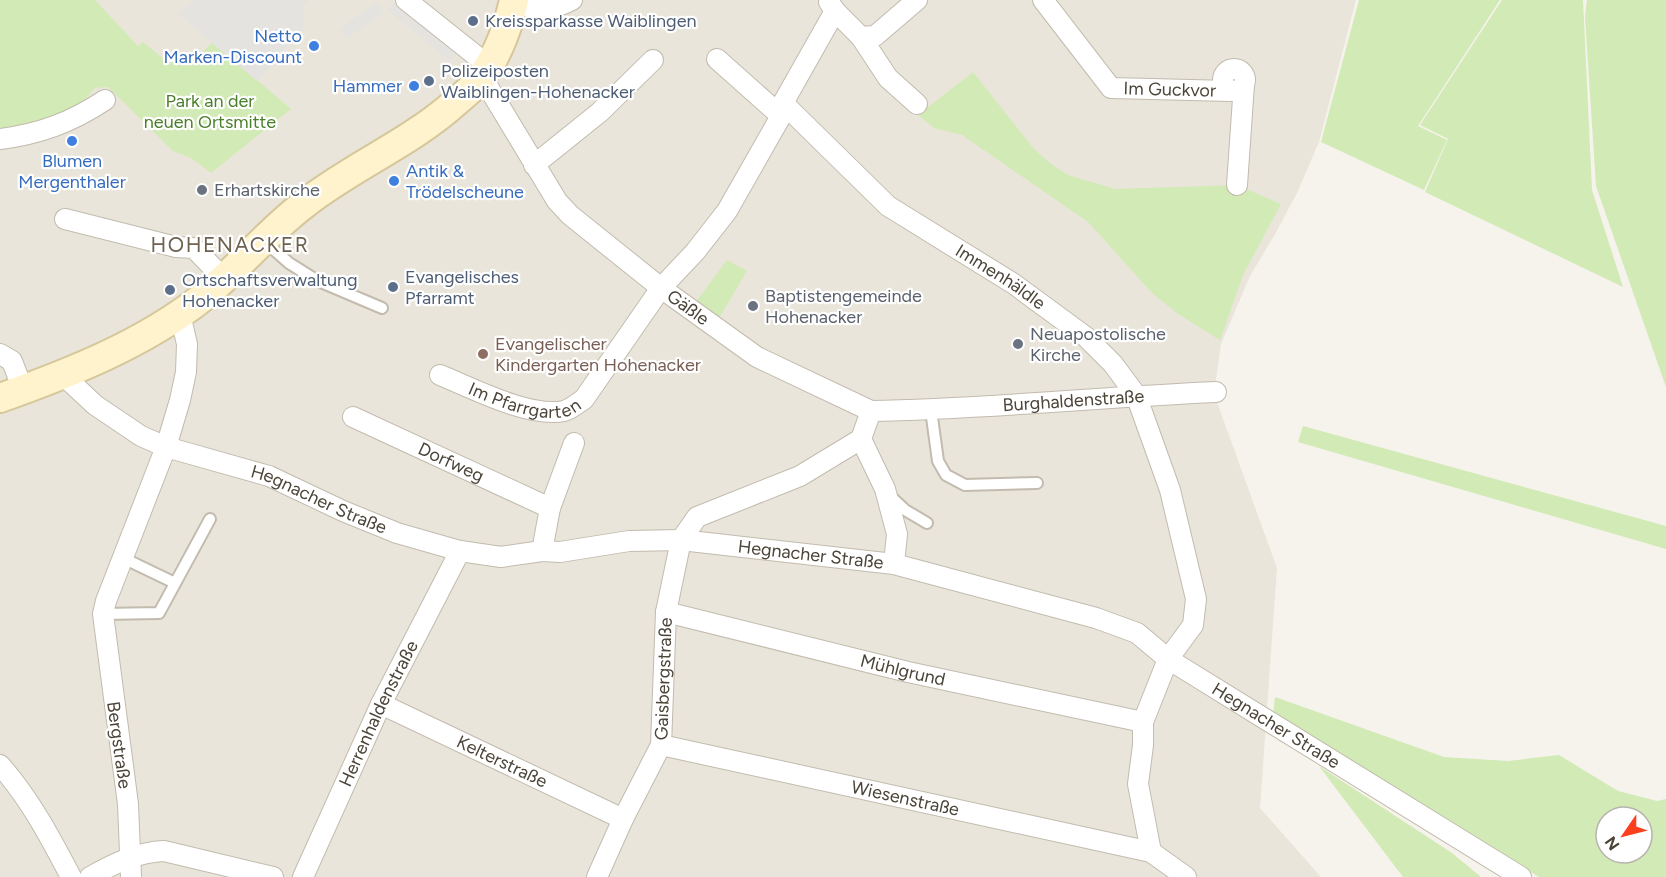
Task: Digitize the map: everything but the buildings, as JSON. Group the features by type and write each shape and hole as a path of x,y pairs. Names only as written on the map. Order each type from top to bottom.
{"street":[{"path":"406,0 485,72"},
{"path":"0,354 12,361 12,394 62,374 134,340 180,314 224,278 305,203 412,136 449,108 485,72 506,30 514,2 541,10 558,8 572,0"},
{"path":"861,37 875,36 918,0"},
{"name":"Im Guckvor","path":"1043,0 1111,88 1237,87 1237,185"},
{"path":"661,288 695,252 727,211 782,110 832,5 861,37 888,78 917,104"},
{"name":"Immenhäldle","path":"717,59 782,110 888,206 1014,284 1086,337 1113,364 1136,395 1170,490 1196,599 1193,625 1168,659 1143,722 1143,745 1138,784 1150,852"},
{"path":"534,165 600,112 653,60"},
{"name":"Gäßle","path":"485,72 534,165 556,201 570,215 661,288 757,357 871,411"},
{"path":"0,139 25,136 70,120 105,100"},
{"path":"65,219 176,247 194,248 224,278"},
{"name":"Im Pfarrgarten","path":"440,375 514,405 552,412 566,410 584,399 661,288"},
{"name":"Bergstraße","path":"131,877 128,804 103,614 166,447 180,400 186,372 187,344 180,314"},
{"name":"Hegnacher Straße","path":"62,374 95,405 141,436 166,447 269,476 343,511 397,533 460,552 501,557 542,551 560,552 629,541 681,540 894,564 1096,618 1137,633 1168,659 1521,877"},
{"name":"Burghaldenstraße","path":"871,411 931,410 1136,395 1216,392"},
{"path":"681,540 697,517 800,476 861,439 871,411"},
{"name":"Dorfweg","path":"352,417 550,508"},
{"path":"861,439 885,489 897,534 894,564"},
{"path":"542,551 550,508 574,442"},
{"name":"Gaisbergstraße","path":"597,877 623,819 661,745 666,612 681,540"},
{"name":"Herrenhaldenstraße","path":"303,877 381,704 460,552"},
{"name":"Mühlgrund","path":"666,612 908,672 1143,722"},
{"name":"Kelterstraße","path":"381,704 623,819"},
{"name":"Wiesenstraße","path":"661,745 1150,852"},
{"path":"0,765 43,822 71,877"},
{"path":"90,877 131,857 147,852 164,851 273,877"},
{"path":"1150,852 1186,877"}],"lane":[{"path":"263,240 289,263 316,280 382,308"},
{"path":"931,410 938,461 946,475 965,485 1037,483"},
{"path":"885,489 905,510 927,523"},
{"path":"103,614 159,613 210,519"},
{"path":"123,558 175,584"}],"shaded area":[{"path":"0,0 1356,0 1319,142 1297,193 1250,276 1221,344 1214,394 1277,568 1260,808 1321,877 0,877"},
{"path":"194,0 309,0 304,4 304,29 257,81 178,14"},
{"path":"396,1 457,53 450,61 388,10"},
{"path":"377,2 384,12 346,39 339,29"}],"green space":[{"name":"Park an der neuen Ortsmitte","path":"0,0 95,0 138,46 143,42 170,64 178,55 191,66 212,42 291,109 211,173 191,158 173,151 108,87 95,88 76,110 0,135"},
{"path":"1359,0 1500,0 1418,126 1447,140 1424,190 1321,142"},
{"path":"1502,0 1583,0 1592,190 1623,287 1425,192 1448,139 1420,125"},
{"path":"1587,0 1666,0 1666,387 1596,186 1585,17"},
{"path":"973,72 1034,149 1068,175 1115,189 1237,185 1281,204 1243,275 1220,340 1178,314 1152,293 1088,222 962,135 934,128 918,115"},
{"path":"727,260 747,271 716,323 693,306"},
{"path":"1303,426 1666,526 1666,549 1298,442"},
{"path":"1275,697 1444,757 1508,761 1559,755 1618,791 1657,801 1666,799 1666,877 1539,877 1273,717"},
{"path":"1319,766 1452,853 1481,877 1403,877"}],"place":[{"name":"Kreissparkasse Waiblingen","path":"473,21"},
{"name":"Netto Marken-Discount","path":"314,46"},
{"name":"Polizeiposten Waiblingen-Hohenacker","path":"429,81"},
{"name":"Hammer","path":"414,86"},
{"name":"Blumen Mergenthaler","path":"72,141"},
{"name":"Antik & Trödelscheune","path":"394,181"},
{"name":"Erhartskirche","path":"202,190"},
{"name":"Evangelisches Pfarramt","path":"393,287"},
{"name":"Ortschaftsverwaltung Hohenacker","path":"170,290"},
{"name":"Baptistengemeinde Hohenacker","path":"753,306"},
{"name":"Neuapostolische Kirche","path":"1018,344"},
{"name":"Evangelischer Kindergarten Hohenacker","path":"483,354"}],"district":[{"name":"HOHENACKER","path":"230,244"}]}
